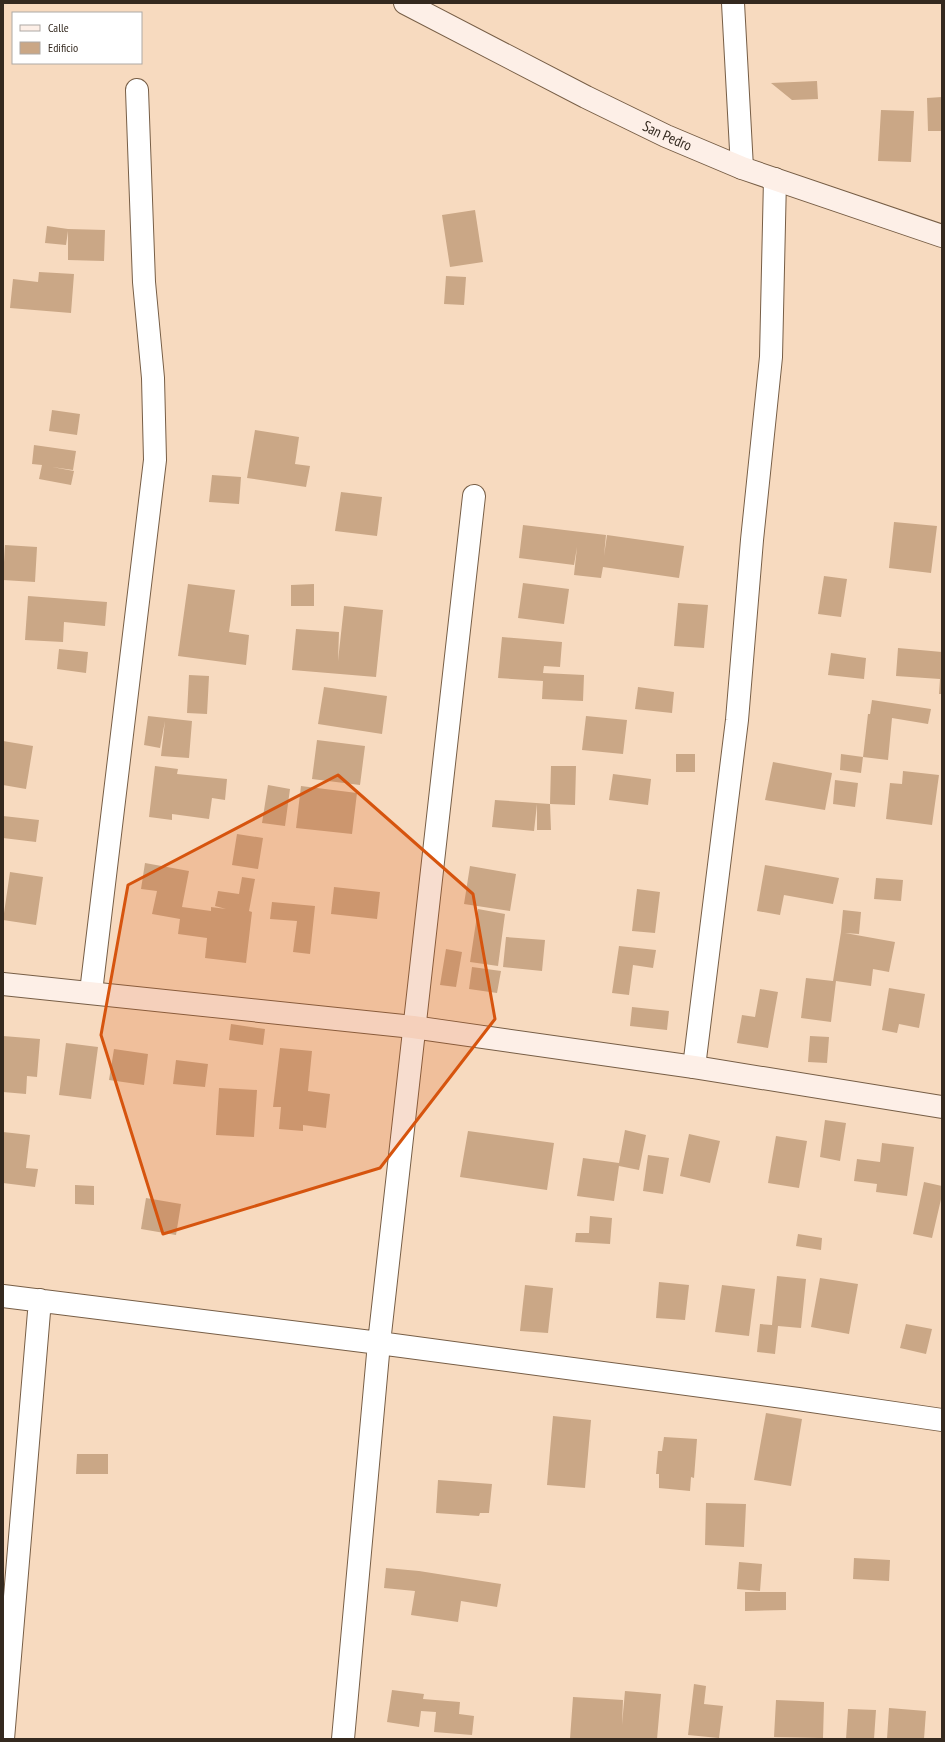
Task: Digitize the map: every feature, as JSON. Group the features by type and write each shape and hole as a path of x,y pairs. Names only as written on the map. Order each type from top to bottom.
{"street":[{"name":"San Pedro","path":"405,3 586,97 666,136 742,168 942,236"},
{"path":"733,3 742,168"},
{"path":"91,992 155,460 153,378 144,282 137,90"},
{"path":"694,1067 737,720 752,540 771,357 775,179"},
{"path":"343,1739 379,1343 413,1027 474,496"},
{"path":"3,984 91,992 413,1027 694,1067 942,1107"},
{"path":"3,1296 379,1343 798,1399 942,1420"},
{"path":"3,1739 40,1300"}],"highlighted area":[{"path":"338,775 473,894 495,1019 380,1168 163,1234 101,1035 128,885"}],"building":[{"path":"817,81 818,99 792,100 771,83"},
{"path":"942,97 942,131 928,131 927,98"},
{"path":"881,110 914,111 911,162 878,161"},
{"path":"475,210 483,262 450,267 442,215"},
{"path":"47,226 68,229 105,230 104,261 68,260 68,231 66,245 45,243"},
{"path":"39,272 74,274 71,313 10,308 13,279 38,282"},
{"path":"446,276 466,277 464,305 444,304"},
{"path":"52,410 80,414 77,435 49,431"},
{"path":"255,430 299,437 295,464 310,466 306,487 247,478"},
{"path":"34,445 76,451 73,470 52,467 74,471 71,485 39,479 42,465 32,464"},
{"path":"212,475 241,477 239,504 209,502"},
{"path":"341,492 382,497 377,536 335,531"},
{"path":"894,522 937,526 931,573 889,568"},
{"path":"523,525 606,535 604,556 607,535 684,546 679,578 603,567 601,578 574,575 577,547 574,565 519,558"},
{"path":"5,545 37,547 35,582 3,580"},
{"path":"824,576 847,579 841,617 818,614"},
{"path":"523,583 569,589 564,624 518,618"},
{"path":"188,584 235,590 229,632 249,635 246,665 178,656"},
{"path":"314,584 314,606 291,606 291,585"},
{"path":"28,596 107,602 105,626 64,622 63,642 25,640"},
{"path":"678,603 708,605 704,648 674,646"},
{"path":"344,606 383,610 376,677 292,670 296,629 339,632 338,661"},
{"path":"502,637 562,642 560,667 544,666 543,673 584,675 583,701 542,699 543,681 498,678"},
{"path":"898,648 942,652 942,694 939,694 940,679 896,676"},
{"path":"59,649 88,652 86,673 57,669"},
{"path":"831,653 866,658 864,679 828,675"},
{"path":"189,675 209,676 207,714 187,713"},
{"path":"324,687 387,696 382,734 318,724"},
{"path":"638,687 674,692 672,713 635,709"},
{"path":"872,700 931,709 928,724 892,718 888,760 863,757 868,714 870,714"},
{"path":"148,716 192,721 189,758 161,756 165,721 160,748 144,745"},
{"path":"586,716 627,720 623,754 582,750"},
{"path":"317,740 365,746 360,785 312,779"},
{"path":"3,741 33,746 26,789 3,785"},
{"path":"676,754 695,754 695,772 676,772"},
{"path":"841,754 863,757 861,773 840,770"},
{"path":"773,762 832,773 825,810 765,800"},
{"path":"155,766 178,769 177,774 227,779 225,800 212,798 209,819 172,814 172,820 149,817"},
{"path":"551,766 576,766 575,805 550,804"},
{"path":"903,771 939,775 932,825 886,819 890,783 902,784"},
{"path":"613,774 651,779 648,805 609,800"},
{"path":"835,780 858,783 855,807 833,804"},
{"path":"268,785 290,789 285,826 262,823"},
{"path":"301,786 357,793 352,834 296,828"},
{"path":"495,800 550,804 551,830 537,830 537,804 534,831 492,827"},
{"path":"3,816 39,820 36,842 3,838"},
{"path":"237,834 263,838 258,869 232,865"},
{"path":"145,863 189,871 182,907 211,911 211,907 226,909 215,906 218,891 239,894 242,877 255,879 249,911 252,912 246,963 205,958 207,938 178,934 180,919 152,914 157,891 141,889"},
{"path":"765,865 839,878 833,904 784,895 780,915 757,911"},
{"path":"470,866 516,874 510,911 464,904"},
{"path":"10,872 43,877 36,925 3,920"},
{"path":"876,878 903,880 901,901 874,899"},
{"path":"334,887 380,892 377,919 331,914"},
{"path":"637,889 660,892 655,933 632,931"},
{"path":"272,902 315,906 310,954 293,952 297,921 270,919"},
{"path":"478,909 505,914 498,966 470,962"},
{"path":"843,910 861,912 859,934 845,933 895,942 889,972 873,969 871,986 836,981 831,1022 801,1018 806,978 833,981"},
{"path":"506,937 545,940 542,971 503,967"},
{"path":"619,946 656,950 653,968 633,965 629,995 612,993"},
{"path":"446,949 462,952 456,987 440,985"},
{"path":"472,967 501,971 497,993 469,989"},
{"path":"889,988 925,994 919,1028 899,1024 897,1033 882,1030"},
{"path":"760,989 778,992 768,1048 737,1043 742,1015 755,1017"},
{"path":"632,1007 669,1011 667,1030 630,1026"},
{"path":"231,1024 265,1029 263,1045 229,1040"},
{"path":"3,1036 40,1039 37,1077 27,1076 26,1094 3,1092"},
{"path":"810,1036 829,1037 827,1063 808,1062"},
{"path":"66,1043 98,1047 91,1099 59,1095"},
{"path":"280,1048 312,1051 308,1091 330,1094 326,1128 303,1125 303,1131 279,1129 281,1107 273,1107"},
{"path":"114,1049 148,1054 144,1085 109,1080"},
{"path":"176,1060 208,1064 205,1087 173,1084"},
{"path":"219,1088 257,1090 254,1137 216,1135"},
{"path":"825,1120 846,1123 840,1161 820,1157"},
{"path":"625,1130 646,1135 639,1170 619,1166 614,1201 577,1196 583,1158 619,1163"},
{"path":"468,1131 554,1143 547,1190 460,1177"},
{"path":"3,1132 30,1135 26,1168 38,1169 35,1187 3,1183"},
{"path":"689,1134 720,1141 710,1183 680,1176"},
{"path":"776,1136 807,1141 799,1188 768,1183"},
{"path":"882,1143 914,1147 907,1196 876,1192 877,1184 854,1181 857,1159 880,1162"},
{"path":"648,1155 669,1158 663,1194 643,1191"},
{"path":"924,1182 942,1186 942,1195 932,1238 913,1234"},
{"path":"75,1185 94,1186 94,1205 75,1204"},
{"path":"146,1198 181,1204 176,1235 141,1229"},
{"path":"590,1216 612,1218 610,1244 575,1242 576,1233 589,1233"},
{"path":"798,1234 822,1238 821,1250 796,1246"},
{"path":"777,1276 806,1279 801,1328 778,1326 775,1354 757,1352 760,1324 772,1325"},
{"path":"820,1278 858,1284 849,1334 811,1327"},
{"path":"659,1282 689,1285 685,1320 656,1318"},
{"path":"525,1285 553,1288 548,1333 520,1331"},
{"path":"722,1285 755,1289 749,1336 715,1332"},
{"path":"906,1324 932,1329 926,1354 900,1348"},
{"path":"766,1413 802,1419 791,1486 754,1480"},
{"path":"553,1416 591,1420 585,1488 547,1485"},
{"path":"664,1437 697,1439 694,1478 691,1477 690,1491 659,1488 659,1474 656,1474 658,1451 662,1451"},
{"path":"77,1454 108,1454 108,1474 76,1474"},
{"path":"438,1480 492,1484 489,1513 480,1513 479,1516 436,1513"},
{"path":"706,1503 746,1504 744,1547 705,1545"},
{"path":"854,1558 890,1560 889,1581 853,1579"},
{"path":"739,1562 762,1564 760,1591 737,1589"},
{"path":"386,1568 419,1571 501,1584 497,1607 461,1601 458,1622 411,1615 415,1591 384,1588"},
{"path":"745,1592 786,1592 786,1610 745,1611"},
{"path":"694,1684 706,1686 704,1704 723,1706 719,1738 688,1735"},
{"path":"392,1690 424,1694 423,1699 460,1702 459,1714 474,1716 472,1735 434,1732 436,1712 421,1711 419,1727 387,1722"},
{"path":"625,1691 661,1694 657,1739 570,1739 573,1697 623,1700 622,1725"},
{"path":"776,1700 824,1702 823,1738 774,1737"},
{"path":"889,1708 926,1711 924,1739 887,1739"},
{"path":"848,1709 876,1710 874,1739 846,1739"}]}
